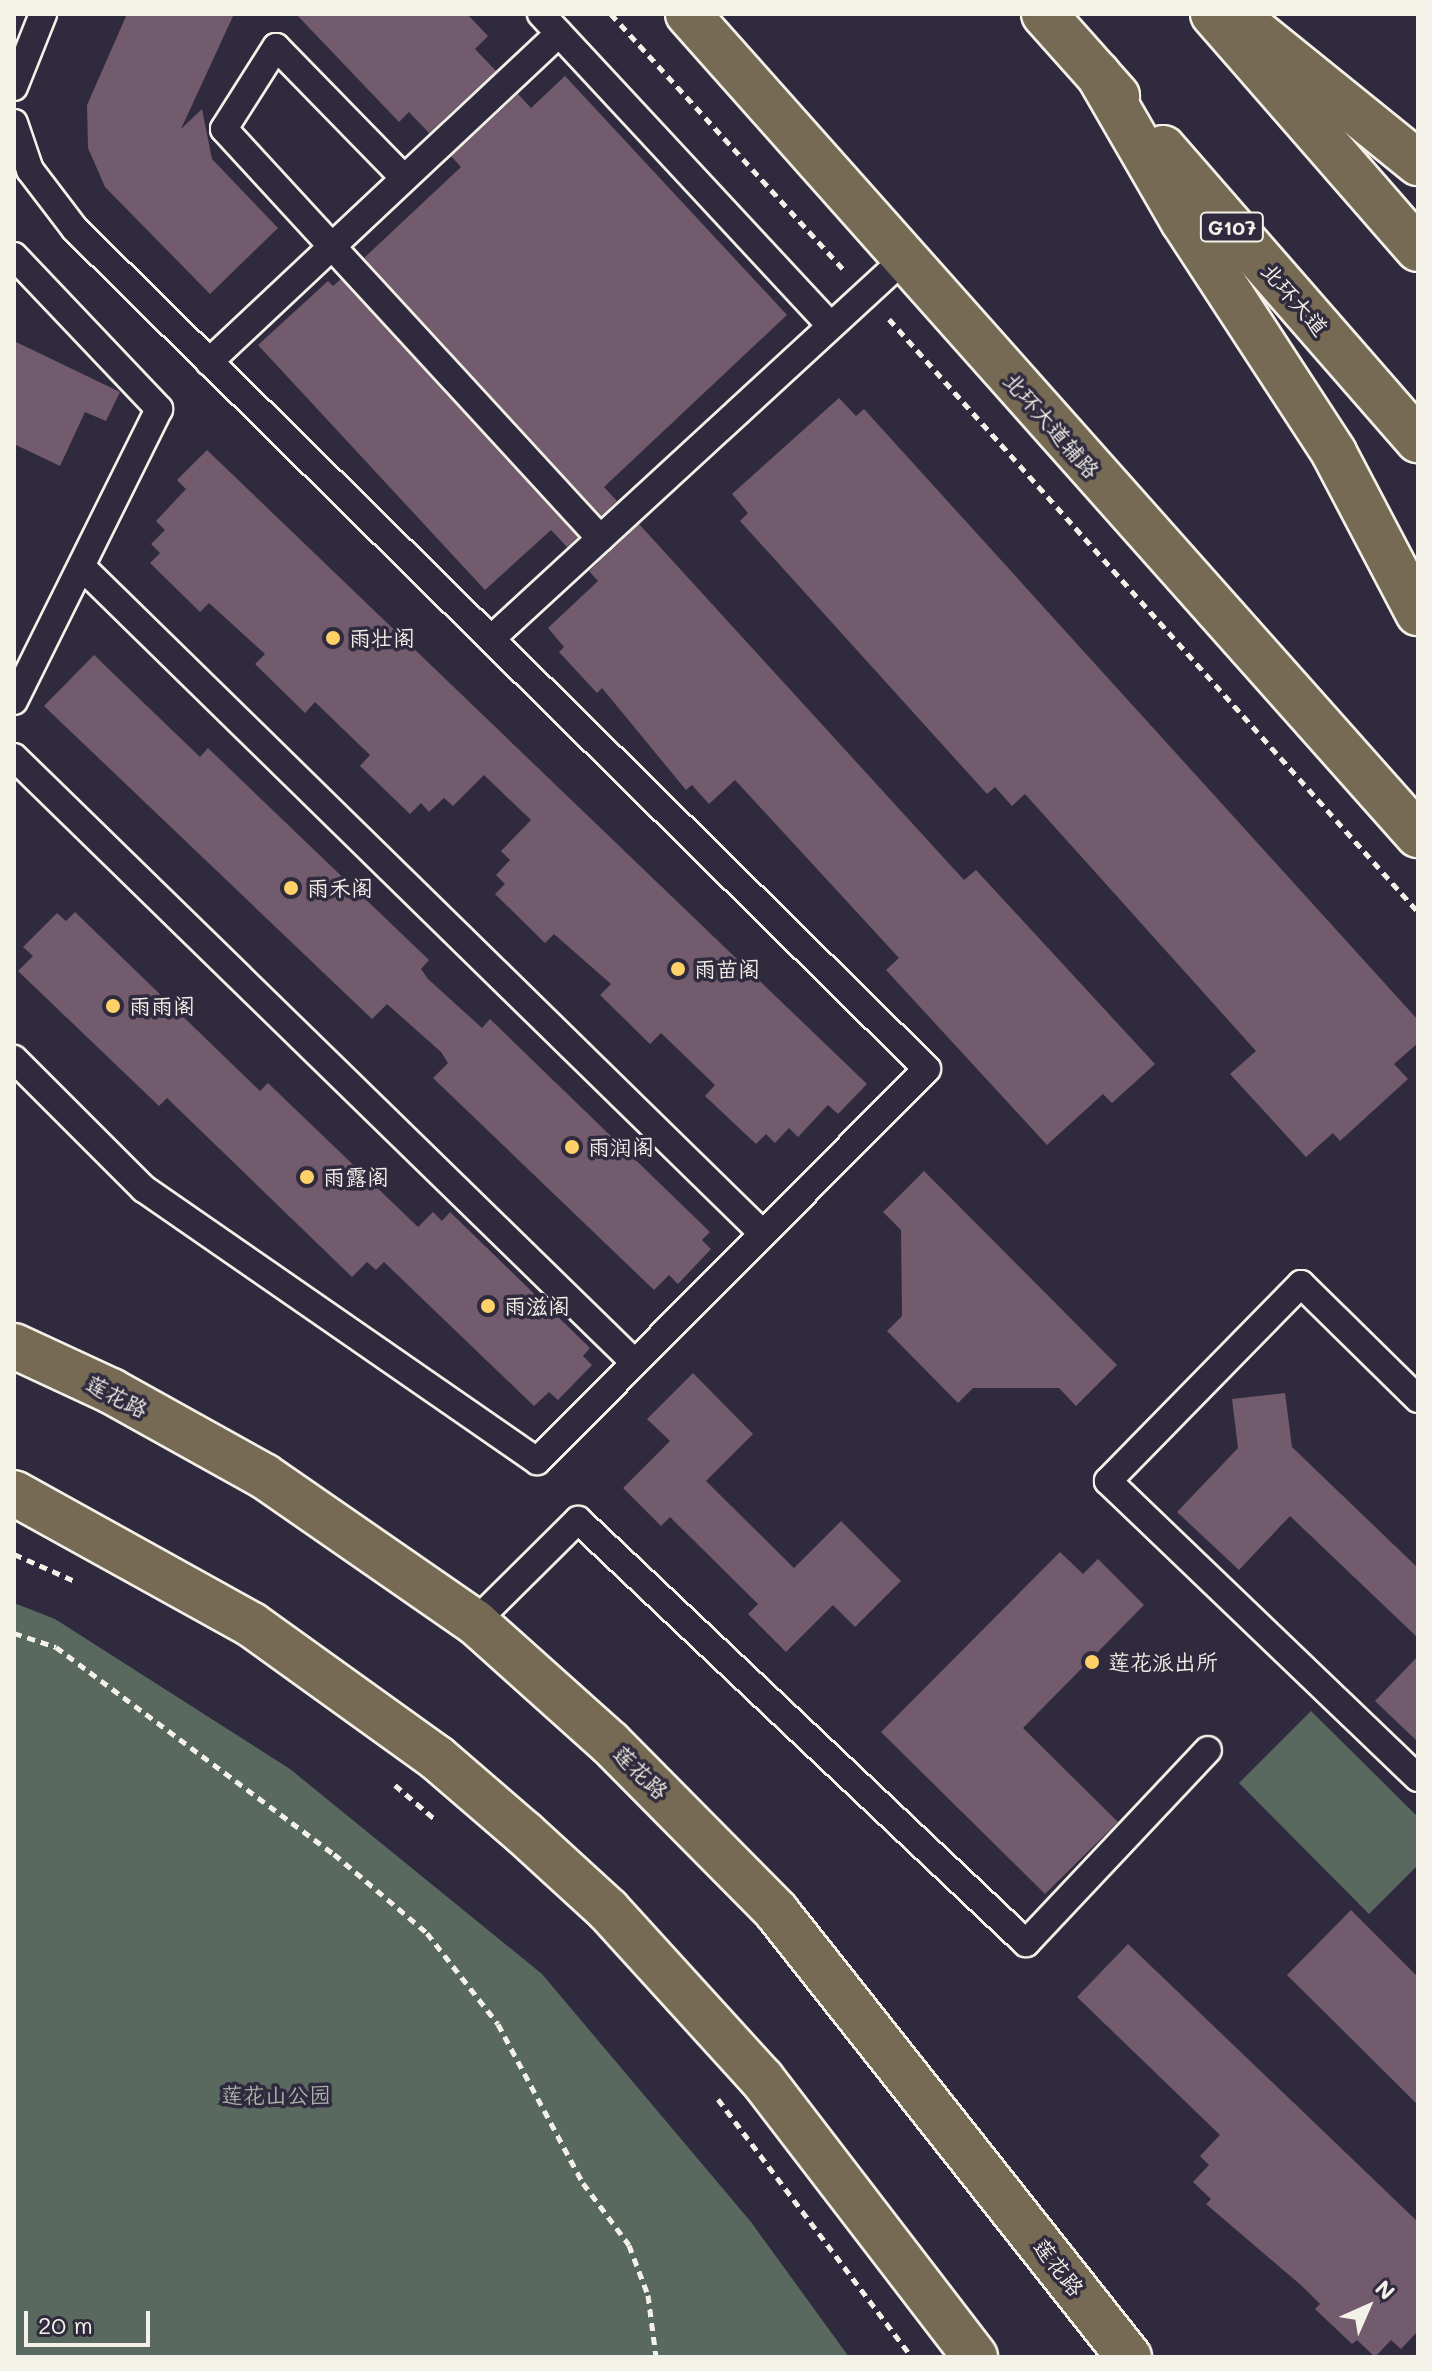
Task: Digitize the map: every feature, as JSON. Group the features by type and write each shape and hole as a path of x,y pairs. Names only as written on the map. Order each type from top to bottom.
{"main road":[{"name":"北环大道辅路","path":"688,14 1418,835"},
{"name":"北环大道","path":"1044,14 1418,440"},
{"path":"1213,14 1418,249"},
{"path":"1234,14 1418,163"},
{"path":"1098,74 1183,221 1334,453 1389,546 1418,613"},
{"name":"莲花路","path":"14,1346 264,1476 475,1622 694,1823 776,1911 1129,2357"},
{"path":"14,1493 252,1625 437,1758 524,1833 618,1920 762,2079 975,2357"}],"lane":[{"path":"14,87 43,14"},
{"path":"209,362 404,178 550,23 830,325"},
{"path":"404,178 276,47 224,129 600,538"},
{"path":"14,123 30,170 75,229 927,1069 632,1360 537,1461 144,1189 14,1059"},
{"path":"14,256 159,409 14,701"},
{"path":"491,639 904,259"},
{"path":"82,567 762,1233"},
{"path":"14,757 632,1360"},
{"path":"1418,1399 1301,1284 1108,1481 1418,1778"},
{"path":"475,1622 578,1520 1026,1943 1208,1750"}],"path":[{"path":"611,14 865,293 1418,912"},
{"path":"14,1554 89,1588"},
{"path":"14,1633 56,1647 334,1854 427,1933 498,2024 583,2183 629,2245 648,2295 656,2357"},
{"path":"390,1781 449,1830"},
{"path":"708,2087 912,2357"}],"green space":[{"name":"莲花山公园","path":"14,1603 55,1619 290,1769 542,1974 751,2222 849,2357 14,2357"},
{"path":"1311,1711 1418,1817 1418,1865 1369,1914 1239,1783"}],"building":[{"path":"127,14 234,14 181,129 202,109 212,159 278,228 210,294 105,187 88,148 87,105"},
{"path":"296,14 467,14 488,36 475,49 496,71 429,133 409,112 399,122"},
{"path":"565,76 787,315 604,487 617,501 601,516 364,258 461,167 451,156 518,94 531,108"},
{"path":"341,279 578,537 567,547 551,530 485,590 258,345 328,281 333,286"},
{"path":"14,341 120,392 106,421 85,412 60,466 14,444"},
{"path":"839,398 856,416 864,409 1418,1020 1418,1043 1394,1064 1408,1079 1340,1141 1333,1133 1306,1157 1230,1074 1256,1051 1025,794 1012,806 995,787 987,794 740,521 748,513 732,494"},
{"path":"207,450 867,1084 838,1114 828,1105 798,1137 789,1128 775,1143 766,1134 756,1144 705,1096 715,1085 661,1033 650,1044 600,995 611,984 554,934 545,943 495,894 505,884 496,875 510,860 501,851 531,820 484,775 453,806 444,798 429,812 421,803 410,814 360,766 370,755 315,702 305,713 255,664 265,654 209,603 200,612 150,563 160,553 151,544 165,530 156,521 186,489 177,480"},
{"path":"639,524 964,880 976,870 1155,1064 1112,1103 1103,1094 1047,1145 886,970 899,958 735,780 709,804 692,785 686,790 602,688 597,693 559,652 564,647 548,628 598,581 589,571"},
{"path":"94,655 200,757 208,748 429,960 421,969 428,979 482,1028 490,1019 710,1232 702,1240 711,1249 678,1284 669,1275 654,1290 433,1078 448,1063 441,1052 387,1004 372,1019 44,706"},
{"path":"75,912 260,1091 268,1083 418,1227 433,1212 442,1221 450,1212 590,1348 583,1356 592,1365 558,1400 549,1392 534,1406 384,1262 376,1270 367,1262 352,1277 167,1098 159,1106 18,971 33,956 23,947 57,913 66,921"},
{"path":"924,1171 1117,1365 1076,1406 1059,1388 973,1388 958,1403 887,1331 902,1316 901,1230 883,1212"},
{"path":"693,1373 753,1434 706,1481 794,1568 841,1521 901,1581 855,1627 833,1605 786,1652 748,1614 758,1604 670,1517 661,1526 623,1488 670,1441 647,1419"},
{"path":"1285,1393 1292,1447 1418,1568 1418,1638 1290,1516 1239,1570 1177,1512 1238,1448 1232,1399"},
{"path":"1060,1552 1083,1574 1098,1559 1144,1605 1023,1728 1118,1822 1045,1894 881,1732"},
{"path":"1418,1656 1418,1742 1375,1701"},
{"path":"1351,1910 1418,1977 1418,2105 1287,1975"},
{"path":"1128,1944 1418,2222 1418,2331 1401,2349 1391,2340 1375,2357 1357,2340 1352,2344 1315,2309 1320,2304 1302,2286 1206,2204 1211,2199 1193,2182 1209,2165 1200,2156 1220,2135 1077,1997"}],"place":[{"name":"雨壮阁","path":"333,638"},
{"name":"雨禾阁","path":"291,888"},
{"name":"雨苗阁","path":"678,969"},
{"name":"雨雨阁","path":"113,1006"},
{"name":"雨润阁","path":"572,1147"},
{"name":"雨露阁","path":"307,1177"},
{"name":"雨滋阁","path":"488,1306"},
{"name":"莲花派出所","path":"1092,1662"}]}
